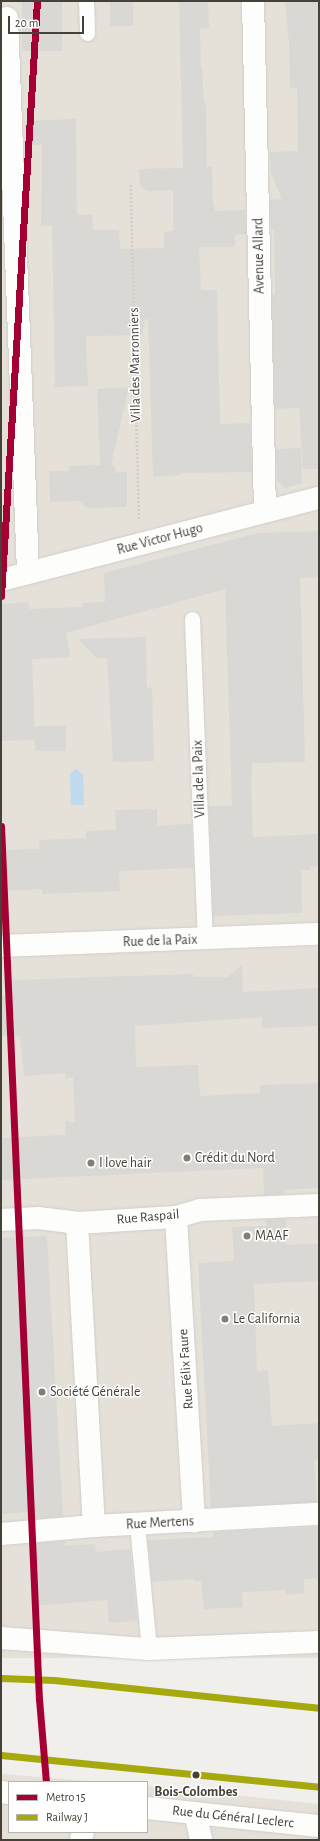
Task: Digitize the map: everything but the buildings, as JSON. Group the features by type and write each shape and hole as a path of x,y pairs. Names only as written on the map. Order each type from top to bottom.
{"street":[{"name":"Avenue Allard","path":"253,1 265,511"},
{"path":"6,18 28,573"},
{"name":"Rue Victor Hugo","path":"1,580 319,498"},
{"name":"Rue de la Paix","path":"1,946 319,934"},
{"name":"Rue Raspail","path":"1,1220 38,1218 77,1223 176,1217 200,1210 319,1205"},
{"name":"Rue Félix Faure","path":"176,1217 194,1521"},
{"path":"77,1223 94,1526"},
{"name":"Rue Mertens","path":"1,1534 94,1526 319,1514"},
{"path":"1,1638 149,1649 314,1646"},
{"name":"Rue du Général Leclerc","path":"148,1808 319,1826"},
{"path":"195,1813 201,1840"}],"lane":[{"path":"86,1 87,33"},
{"name":"Villa de la Paix","path":"192,619 205,939"},
{"path":"137,1524 149,1649"}],"path":[{"name":"Villa des Marronniers","path":"131,185 140,544"}],"shaded area":[{"path":"1,1 319,1 319,1658 1,1658"},
{"path":"1,1774 88,1781 8,1781 8,1833 148,1833 148,1786 319,1804 319,1840 1,1840"}],"water":[{"path":"75,769 80,773 83,773 84,805 71,805 70,774"}],"metro line":[{"name":"15","path":"1,596 37,1"},
{"name":"15","path":"1,826 39,1699 46,1781"}],"rail line":[{"name":"J","path":"1,1678 54,1680 319,1708"},
{"name":"J","path":"1,1755 319,1787"}],"place":[{"name":"Crédit du Nord","path":"187,1158"},
{"name":"I love hair","path":"91,1163"},
{"name":"MAAF","path":"247,1236"},
{"name":"Le California","path":"225,1319"},
{"name":"Société Générale","path":"42,1392"},
{"name":"Bois-Colombes","path":"196,1775"}]}
